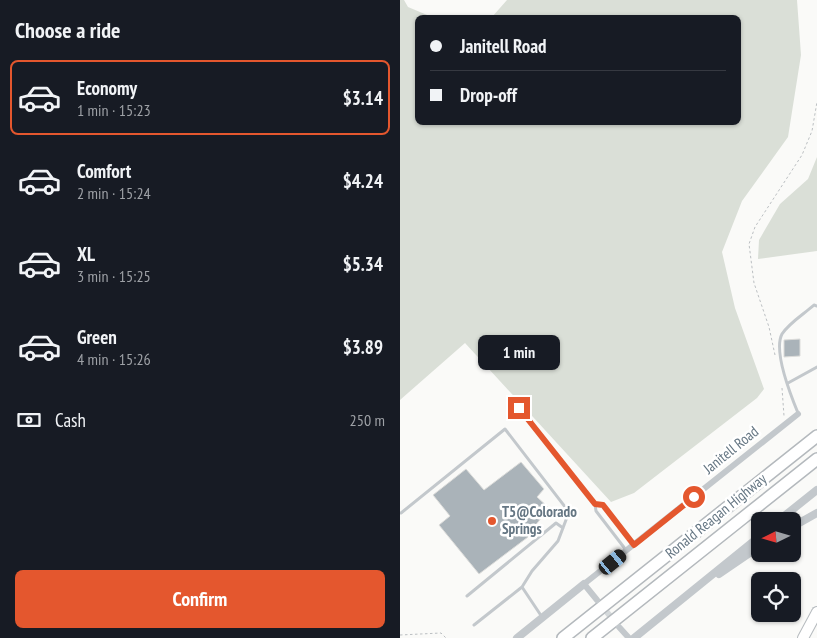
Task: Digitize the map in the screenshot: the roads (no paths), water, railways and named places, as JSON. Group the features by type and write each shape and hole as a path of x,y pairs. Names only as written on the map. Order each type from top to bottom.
{"highway":[{"name":"Ronald Reagan Highway","path":"563,638 817,436"},
{"name":"Ronald Reagan Highway","path":"592,638 817,459"}],"main road":[{"path":"804,638 817,612"},
{"path":"804,638 817,621"}],"street":[{"name":"Janitell Road","path":"517,638 798,414"},
{"path":"789,512 817,490"},
{"path":"801,522 817,513"},
{"path":"634,638 751,543"},
{"path":"698,587 751,552"},
{"path":"584,584 597,600"},
{"path":"619,627 629,638"}],"lane":[{"path":"798,414 780,351 781,337 786,328 814,305 817,306"},
{"path":"788,383 817,367"},
{"path":"519,408 595,504 596,511 627,550"},
{"path":"401,513 505,429 569,512 558,542 532,571 522,587 474,625"},
{"path":"595,504 603,505 634,545"},
{"path":"467,596 556,523 563,528"},
{"path":"522,587 543,617"}],"tunnel":[{"path":"601,605 615,622"}],"place":[{"name":"T5@Colorado Springs","path":"492,521"}]}
